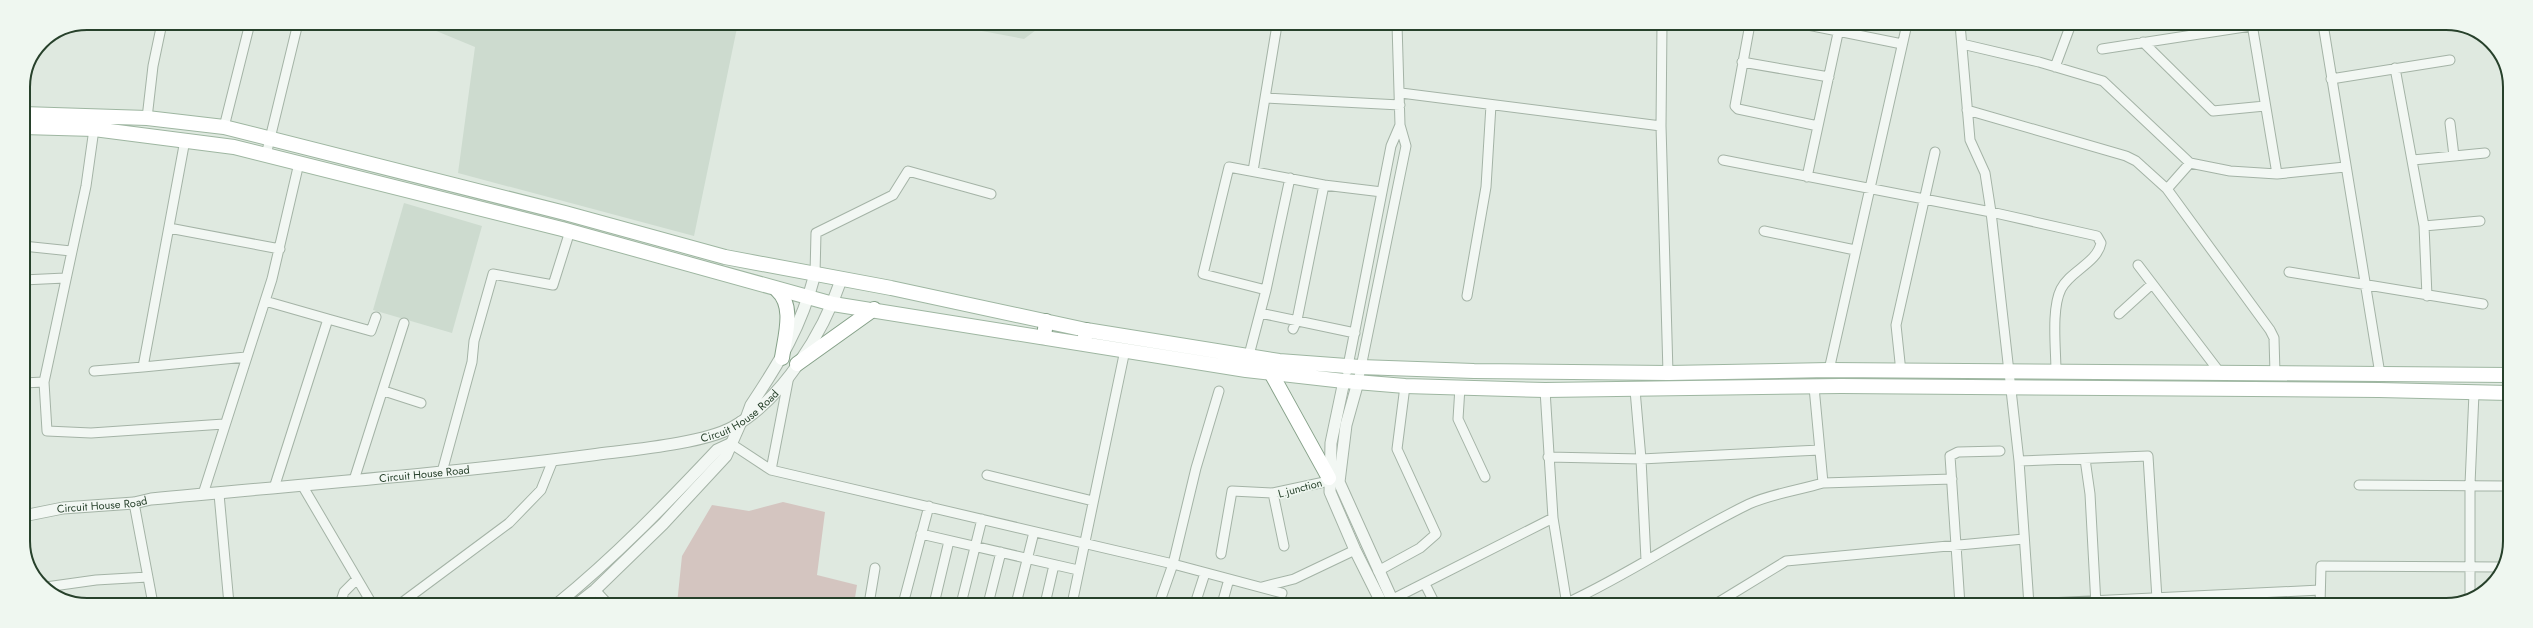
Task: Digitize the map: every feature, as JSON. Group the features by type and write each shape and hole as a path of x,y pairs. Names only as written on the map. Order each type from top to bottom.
{"main road":[{"path":"30,114 147,118 224,127 269,137 565,213 724,257 1046,321 1124,350 1246,370 1405,386 1545,390 1814,387 2010,387 2372,390 2503,393"},
{"path":"30,128 94,129 234,147 570,231 777,290 833,304 874,309 1044,337 1085,336 1249,355 1279,361 1354,366 1668,373 1828,370 1901,372 2007,371 2221,374 2503,375"},
{"path":"777,290 783,295 788,315 782,358"},
{"path":"793,370 874,309"},
{"path":"1044,337 1046,321"},
{"path":"1271,372 1329,479"}],"street":[{"path":"147,118 153,66 161,30"},
{"path":"224,127 248,30"},
{"path":"266,155 269,137 296,30"},
{"path":"1253,171 1276,30"},
{"path":"1387,598 1378,571 1339,482 1351,381 1406,146 1400,125 1401,93 1397,30"},
{"path":"1662,30 1661,126 1668,373"},
{"path":"1749,30 1734,102 1738,109 1818,126"},
{"path":"1808,177 1838,30"},
{"path":"1850,30 1902,44"},
{"path":"1828,370 1906,30"},
{"path":"1961,30 1970,140 1985,173 1991,212 2007,371 2019,460 2029,598"},
{"path":"2055,67 2069,30"},
{"path":"2102,49 2220,30"},
{"path":"2253,30 2277,174"},
{"path":"2324,30 2364,284 2380,374"},
{"path":"2143,42 2213,111 2265,106"},
{"path":"1962,44 2055,67 2103,81 2190,163 2230,171 2277,174 2345,167"},
{"path":"2331,79 2450,60"},
{"path":"1742,62 1828,77"},
{"path":"2394,68 2424,226 2427,296"},
{"path":"1401,93 1661,126"},
{"path":"1265,98 1400,105"},
{"path":"1467,296 1486,187 1491,105"},
{"path":"1967,110 2126,156 2136,161 2167,189 2270,330 2274,338 2274,374"},
{"path":"2450,123 2454,156"},
{"path":"1386,598 1355,550 1330,492 1329,479 1331,443 1351,381 1354,366 1355,333 1391,146 1400,125"},
{"path":"94,129 86,186 65,278 44,382 47,431 91,433 224,424"},
{"path":"143,367 186,140"},
{"path":"1901,372 1896,325 1923,199 1935,152"},
{"path":"2412,160 2485,153"},
{"path":"1723,160 1991,212 2091,234 2100,238 2098,251 2070,278 2059,295 2056,321 2056,372"},
{"path":"203,494 224,424 265,302 280,250 300,163"},
{"path":"2167,189 2190,163"},
{"path":"1266,290 1203,274 1229,167 1324,185 1382,192"},
{"path":"585,598 595,590 662,524 726,456 730,443 751,405 782,358 805,311 815,274 816,233 893,195 908,171 991,194"},
{"path":"1249,355 1266,290 1290,178"},
{"path":"1293,329 1297,320 1324,185"},
{"path":"2424,226 2480,221"},
{"path":"169,228 280,250"},
{"path":"442,472 472,362 474,341 493,274 553,285 570,231"},
{"path":"1764,231 1855,250"},
{"path":"30,247 71,251"},
{"path":"2138,265 2221,374"},
{"path":"2289,272 2427,296 2483,304"},
{"path":"30,280 65,278"},
{"name":"Circuit House Road","path":"30,515 63,508 134,503 203,494 219,494 302,486 552,460 647,448 704,436 732,428 757,411 793,370 833,304 841,280"},
{"path":"2119,314 2152,284"},
{"path":"265,302 371,331 376,317"},
{"path":"1260,313 1355,333"},
{"path":"274,488 328,319"},
{"path":"354,480 384,391 404,323"},
{"path":"1073,598 1124,350"},
{"path":"94,371 246,357"},
{"path":"770,470 793,370"},
{"path":"30,383 44,382"},
{"path":"1378,571 1420,548 1436,534 1397,449 1405,386"},
{"path":"1460,387 1458,419 1485,477"},
{"path":"1814,387 1822,483"},
{"path":"1545,390 1553,518 1566,598"},
{"path":"1635,390 1641,459 1646,560"},
{"path":"384,391 421,403"},
{"path":"1161,598 1173,564 1196,468 1219,391"},
{"path":"2470,592 2470,484 2474,393"},
{"path":"730,443 770,470 929,506 1084,545 1173,564 1282,593 1280,598"},
{"path":"565,598 586,581 654,516 717,450 730,443"},
{"path":"1548,457 1641,459 1820,450"},
{"path":"1960,598 1950,461 1952,454 2000,451"},
{"path":"2019,460 2148,456 2157,598"},
{"path":"2085,459 2090,494 2096,598"},
{"path":"408,598 509,523 541,490 552,460"},
{"path":"987,475 1093,501"},
{"name":"L junction","path":"1284,546 1273,493 1329,479"},
{"path":"1579,598 1608,584 1646,560 1751,504 1822,483 1952,479"},
{"path":"2359,485 2470,484 2503,486"},
{"path":"302,486 368,598"},
{"path":"1221,554 1230,494 1236,491 1273,493"},
{"path":"219,494 228,598"},
{"path":"134,503 152,598"},
{"path":"905,598 929,506"},
{"path":"1399,598 1553,518"},
{"path":"962,598 982,519"},
{"path":"1017,598 1034,532"},
{"path":"921,534 1078,570"},
{"path":"1731,598 1786,561 1956,544 2024,539"},
{"path":"935,598 949,541"},
{"path":"1261,587 1294,579 1355,550"},
{"path":"990,598 1001,552"},
{"path":"1046,598 1054,565"},
{"path":"2320,598 2321,566 2496,567"},
{"path":"870,598 875,568"},
{"path":"1198,598 1206,573"},
{"path":"53,587 96,580 148,577"},
{"path":"342,598 344,592 357,579"},
{"path":"1224,598 1230,579"},
{"path":"1427,588 1432,598"},
{"path":"595,590 602,598"},
{"path":"2175,598 2320,590"}],"shaded area":[{"path":"434,30 737,30 694,236 458,173 475,47"},
{"path":"976,30 1036,30 1024,39"},
{"path":"404,203 482,226 452,333 373,310"},
{"path":"783,502 825,512 817,575 857,585 855,598 678,598 682,556 712,505 749,511"}]}
